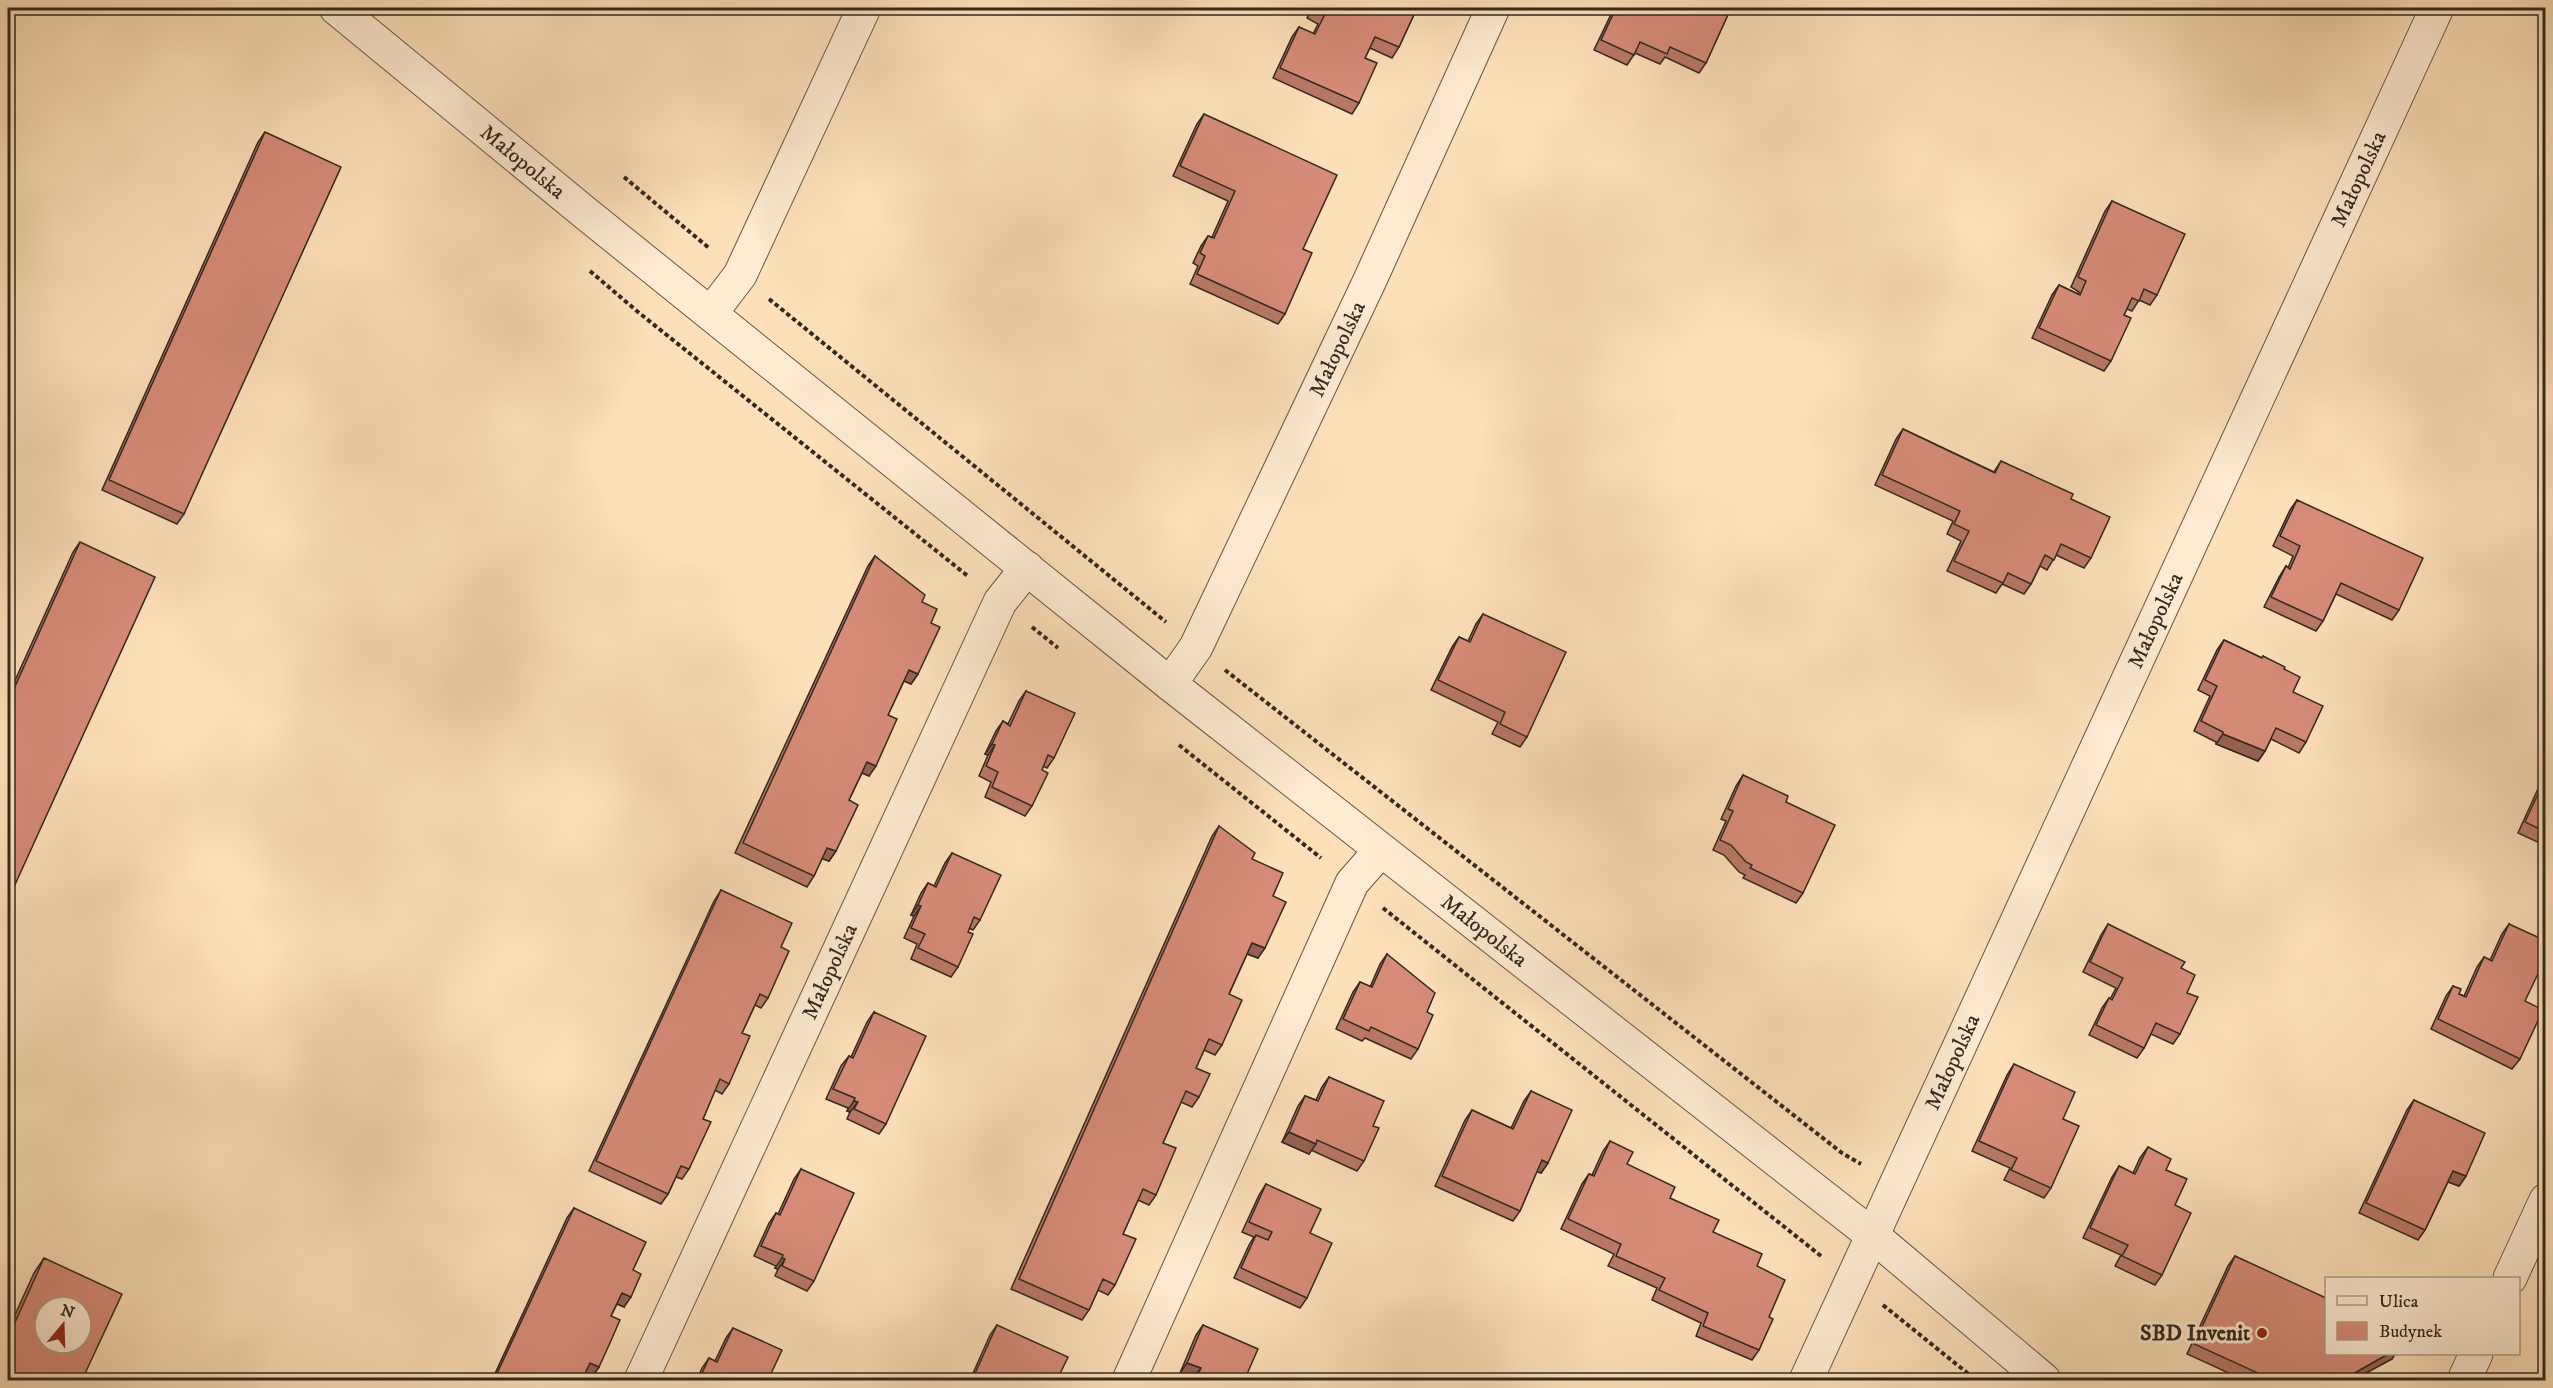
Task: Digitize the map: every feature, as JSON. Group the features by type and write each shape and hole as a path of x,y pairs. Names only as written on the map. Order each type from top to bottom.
{"street":[{"name":"Małopolska","path":"336,8 1170,684 1872,1235 2044,1380"},
{"path":"711,313 740,275 864,8"},
{"name":"Małopolska","path":"1170,684 1196,647 1370,280 1493,8"},
{"name":"Małopolska","path":"1872,1235 2438,8"},
{"name":"Małopolska","path":"641,1380 1000,602 1027,568"},
{"path":"1129,1380 1352,883 1380,851"},
{"path":"2510,1277 2546,1200"},
{"path":"1806,1380 1872,1235"},
{"path":"2464,1380 2475,1355"}],"path":[{"path":"624,177 740,275 1196,647 1842,1153 1896,1184"},
{"path":"586,267 638,312 1066,654"},
{"path":"1177,743 1976,1380"}],"building":[{"path":"1314,8 1417,8 1399,47 1375,37 1365,58 1377,63 1359,103 1280,68 1299,27 1315,34 1325,14"},
{"path":"1616,8 1731,8 1706,63 1670,47 1667,54 1640,42 1634,55 1601,40"},
{"path":"1204,114 1337,175 1303,249 1312,253 1285,314 1197,274 1205,256 1200,253 1208,236 1214,238 1235,191 1180,166"},
{"path":"265,132 341,167 184,514 109,480"},
{"path":"2112,201 2185,234 2157,295 2144,289 2139,301 2132,298 2124,315 2131,318 2111,361 2039,328 2059,285 2080,295 2086,281 2078,277"},
{"path":"1903,429 1995,473 2001,461 2073,494 2071,499 2110,517 2091,558 2061,544 2054,560 2045,555 2031,584 2008,573 2003,583 1954,561 1969,531 1954,524 1960,511 1882,475"},
{"path":"2297,500 2423,558 2399,610 2341,583 2323,621 2271,597 2286,566 2290,569 2300,546 2280,536"},
{"path":"80,542 155,577 8,900 8,702"},
{"path":"875,556 925,595 922,602 937,609 931,623 940,627 918,674 909,670 888,715 897,719 876,766 867,762 849,800 858,805 836,851 827,848 814,876 743,843"},
{"path":"1483,614 1566,652 1527,737 1500,724 1505,712 1438,680 1459,637 1470,642"},
{"path":"2224,640 2262,658 2263,656 2300,677 2293,692 2323,706 2306,742 2276,728 2265,751 2223,734 2201,721 2217,686 2205,680"},
{"path":"1026,691 1075,713 1054,758 1048,755 1042,770 1048,773 1032,806 992,787 998,772 986,766 995,745 992,744 1003,721 1010,726"},
{"path":"1743,775 1788,796 1786,802 1835,825 1803,893 1750,868 1752,865 1746,862 1731,845 1720,840 1733,811 1728,809"},
{"path":"2546,777 2546,832 2525,822"},
{"path":"1219,826 1255,853 1252,859 1283,873 1273,896 1286,902 1265,948 1252,943 1229,994 1242,1000 1222,1045 1209,1039 1196,1068 1210,1074 1199,1097 1186,1091 1163,1143 1176,1148 1156,1195 1143,1189 1123,1234 1136,1239 1115,1285 1103,1279 1089,1310 1019,1279"},
{"path":"952,853 1001,875 980,920 974,917 968,932 973,934 958,967 918,948 925,934 911,928 928,883 936,887"},
{"path":"721,890 792,923 781,947 789,951 768,998 760,994 742,1033 750,1036 729,1084 720,1079 703,1119 711,1122 689,1169 681,1166 668,1194 596,1161"},
{"path":"2108,924 2185,962 2181,968 2195,975 2187,993 2198,997 2180,1034 2156,1023 2144,1048 2096,1025 2109,998 2112,1000 2123,978 2090,962"},
{"path":"2509,924 2546,941 2546,957 2525,1001 2543,1010 2520,1059 2438,1019 2453,986 2461,989 2459,994 2466,997 2484,957 2492,961"},
{"path":"1387,954 1435,993 1427,1012 1433,1015 1418,1049 1371,1027 1369,1031 1343,1019 1360,982 1372,987"},
{"path":"874,1012 926,1036 886,1124 854,1109 858,1102 854,1101 855,1098 833,1089 849,1056 853,1058"},
{"path":"2014,1064 2075,1092 2063,1119 2079,1126 2051,1188 2011,1170 2017,1158 1979,1141"},
{"path":"1329,1077 1384,1101 1373,1126 1379,1128 1364,1161 1317,1140 1316,1144 1289,1132 1305,1096 1318,1101"},
{"path":"1531,1091 1572,1110 1548,1163 1542,1160 1520,1211 1442,1176 1472,1110 1513,1129"},
{"path":"2414,1100 2485,1133 2466,1176 2453,1171 2425,1230 2366,1203"},
{"path":"1610,1141 1633,1152 1627,1164 1675,1187 1670,1198 1719,1220 1713,1232 1762,1254 1757,1266 1785,1280 1769,1317 1773,1319 1759,1350 1703,1326 1708,1313 1659,1290 1665,1278 1616,1256 1621,1244 1568,1219 1589,1174 1594,1176"},
{"path":"2148,1147 2171,1159 2166,1170 2187,1179 2175,1205 2191,1213 2162,1275 2122,1256 2128,1245 2090,1228 2119,1166 2135,1174"},
{"path":"801,1169 854,1193 814,1281 782,1266 785,1259 782,1258 783,1255 761,1246 776,1213 780,1215"},
{"path":"1266,1184 1321,1209 1310,1233 1332,1243 1307,1298 1241,1268 1256,1235 1268,1240 1272,1232 1249,1222"},
{"path":"574,1208 646,1242 633,1270 641,1274 631,1297 622,1293 611,1316 620,1320 599,1367 590,1363 582,1380 494,1380"},
{"name":"SBD Invenit","path":"2235,1256 2325,1298 2325,1355 2386,1355 2342,1380 2273,1380 2194,1344"},
{"path":"44,1258 122,1294 82,1380 8,1380 8,1338"},
{"path":"997,1325 1068,1357 1057,1380 972,1380"},
{"path":"1203,1325 1258,1349 1247,1374 1262,1380 1190,1380 1193,1375 1197,1377 1201,1368 1187,1363"},
{"path":"733,1328 782,1350 768,1380 699,1380 709,1358 717,1362"}],"place":[{"name":"SBD Invenit","path":"2262,1333"}]}
